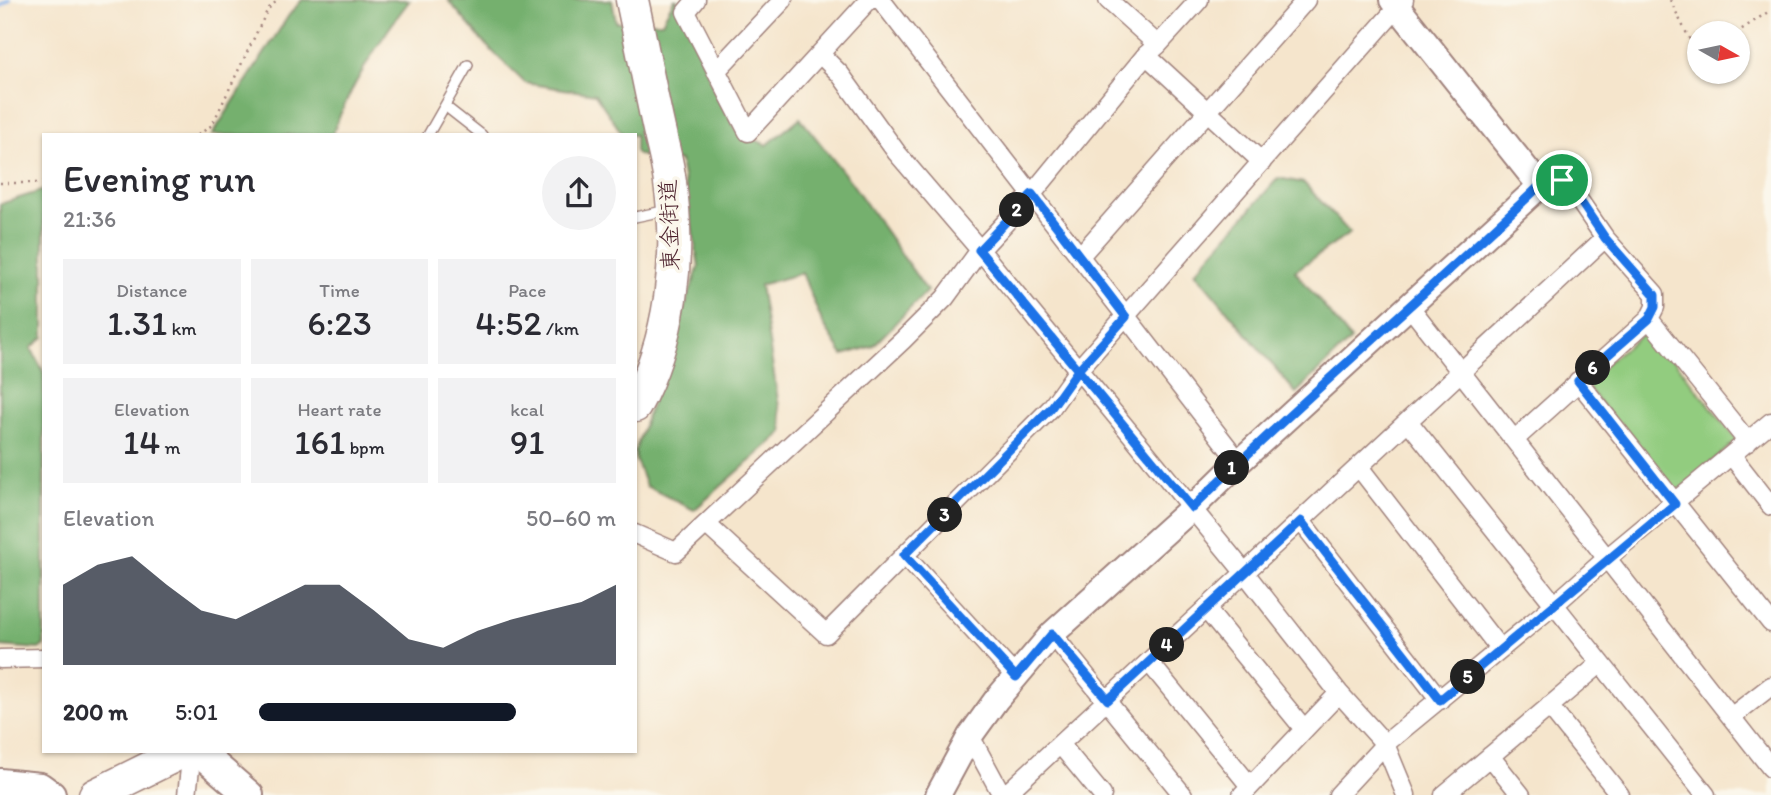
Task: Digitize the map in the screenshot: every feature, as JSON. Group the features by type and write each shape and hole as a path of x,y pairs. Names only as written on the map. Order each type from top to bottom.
{"highway":[{"name":"東金街道","path":"632,0 670,183 674,256 670,299 658,349 637,399"},
{"path":"95,795 180,753"}],"main road":[{"path":"200,753 250,795"},
{"path":"0,783 40,787 51,795"}],"street":[{"path":"696,0 686,12 748,132 869,0"},
{"path":"716,71 783,0"},
{"path":"881,0 1239,462"},
{"path":"1108,0 1207,110 1262,162"},
{"path":"637,535 676,552 920,323 945,298 979,250 1032,194 1152,50 1199,0"},
{"path":"1080,256 1306,0"},
{"path":"706,524 826,634 1051,408 1078,370 1262,162 1398,2 1540,186"},
{"path":"820,54 840,74 897,153 1192,508 1339,693 1385,744 1406,795"},
{"path":"938,795 970,736 1052,634 1552,174 1574,192 1605,238 1655,295 1655,307 1649,319 1514,440"},
{"path":"970,736 1004,795 1605,238"},
{"path":"1410,307 1771,768"},
{"path":"1649,319 1748,442"},
{"path":"1578,381 1771,623"},
{"path":"1408,421 1706,795"},
{"path":"1338,795 1385,744 1555,605 1607,558 1771,422"},
{"path":"1732,456 1771,506"},
{"path":"1359,467 1500,649"},
{"path":"1301,521 1440,700"},
{"path":"904,555 1016,677"},
{"path":"1206,609 1304,729"},
{"path":"1052,634 1183,795"},
{"path":"0,659 42,658"},
{"path":"1149,662 1246,791 1339,693"},
{"path":"1444,795 1601,663"},
{"path":"1731,718 1771,686"},
{"path":"1549,706 1620,795"},
{"path":"1060,744 1102,795"},
{"path":"187,795 192,753"},
{"path":"1490,755 1521,795"}],"lane":[{"path":"429,133 468,65"},
{"path":"444,106 479,133"},
{"path":"637,217 672,209"}],"path":[{"path":"201,133 212,125 268,9 278,0"},
{"path":"1670,0 1687,34"},
{"path":"1750,24 1771,10"},
{"path":"0,183 42,183"}],"green space":[{"path":"302,0 410,0 366,64 333,133 213,133 289,15"},
{"path":"448,0 612,0 616,22 662,22 674,0 677,0 717,96 738,133 767,145 800,118 851,182 927,291 873,346 843,355 823,324 802,273 760,285 783,432 694,510 646,486 637,463 637,445 699,266 680,161 638,155 637,133 622,133 595,94 525,83 485,44"},
{"path":"1278,178 1304,183 1350,233 1295,271 1351,340 1296,393 1195,272"},
{"path":"42,191 42,339 31,348 42,369 42,647 39,649 0,646 0,204"},
{"path":"1644,333 1654,335 1737,440 1680,490 1668,489 1589,389 1591,375"}],"waterway":[{"path":"0,6 9,0"}],"route":[{"path":"1562,180 1552,174 1192,508 1078,370 1029,310 979,250 1032,194 1126,317 1078,370 1051,408 904,555 1016,677 1052,634 1108,700 1301,521 1440,700 1675,504 1578,381 1649,319 1655,307 1655,295 1605,238 1574,192 1562,180"}]}
